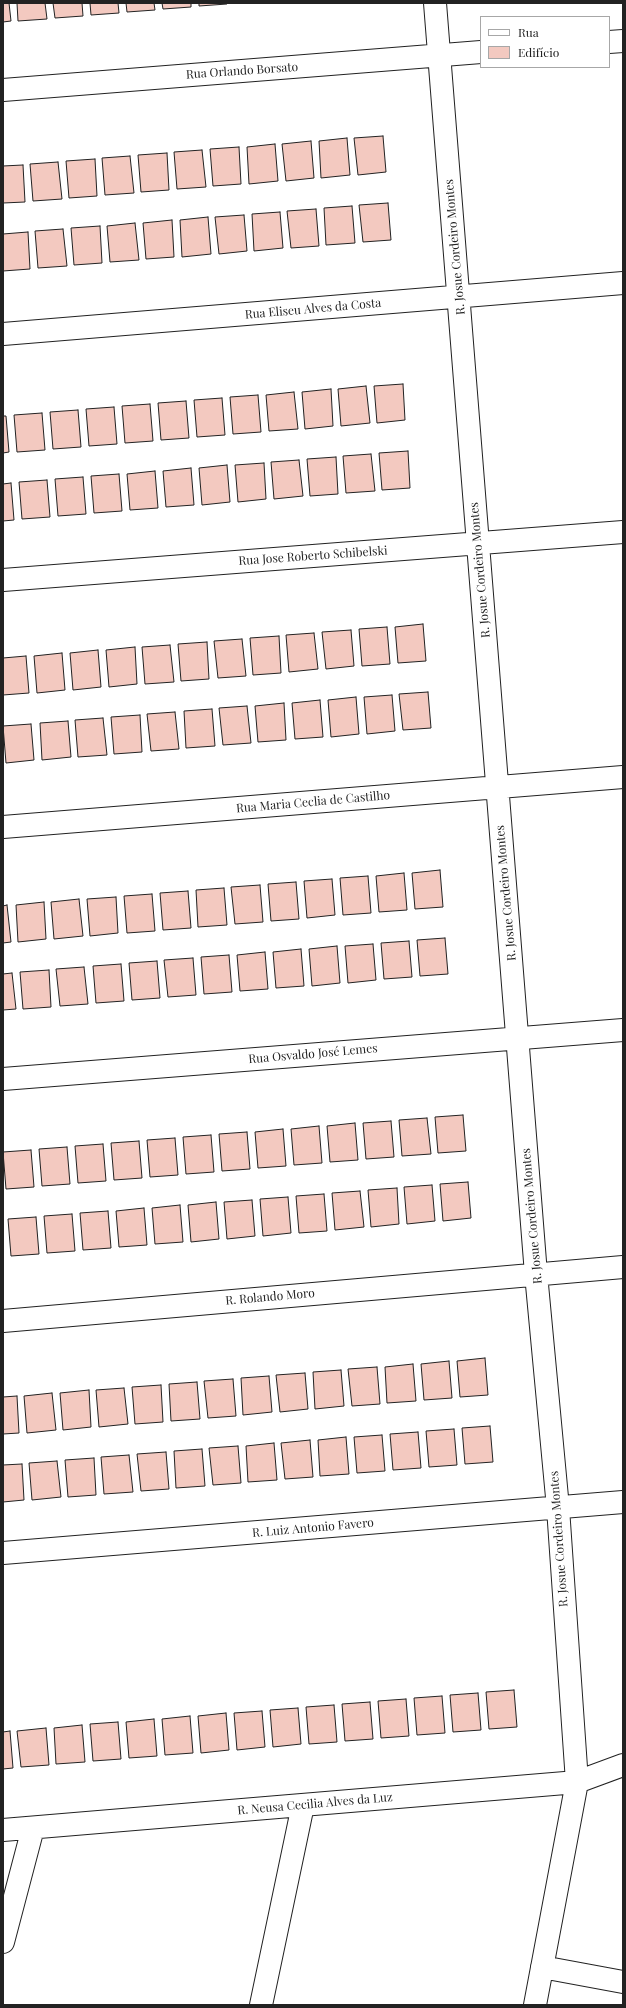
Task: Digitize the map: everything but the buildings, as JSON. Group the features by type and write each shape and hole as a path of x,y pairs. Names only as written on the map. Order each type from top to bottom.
{"street":[{"name":"R. Josue Cordeiro Montes","path":"435,3 536,1274 558,1508 577,1782 535,2005"},
{"path":"610,42 623,41"},
{"name":"Rua Orlando Borsato","path":"3,90 480,52"},
{"name":"Rua Eliseu Alves da Costa","path":"3,334 623,283"},
{"name":"Rua Jose Roberto Schibelski","path":"3,580 623,532"},
{"name":"Rua Maria Ceclia de Castilho","path":"3,828 623,777"},
{"name":"Rua Osvaldo José Lemes","path":"3,1079 623,1030"},
{"name":"R. Rolando Moro","path":"3,1321 623,1267"},
{"name":"R. Luiz Antonio Favero","path":"3,1553 623,1502"},
{"name":"R. Neusa Cecilia Alves da Luz","path":"3,1830 577,1782 623,1765"},
{"path":"261,2005 304,1805"},
{"path":"3,1942 33,1828"},
{"path":"542,1967 623,1982"}]}
